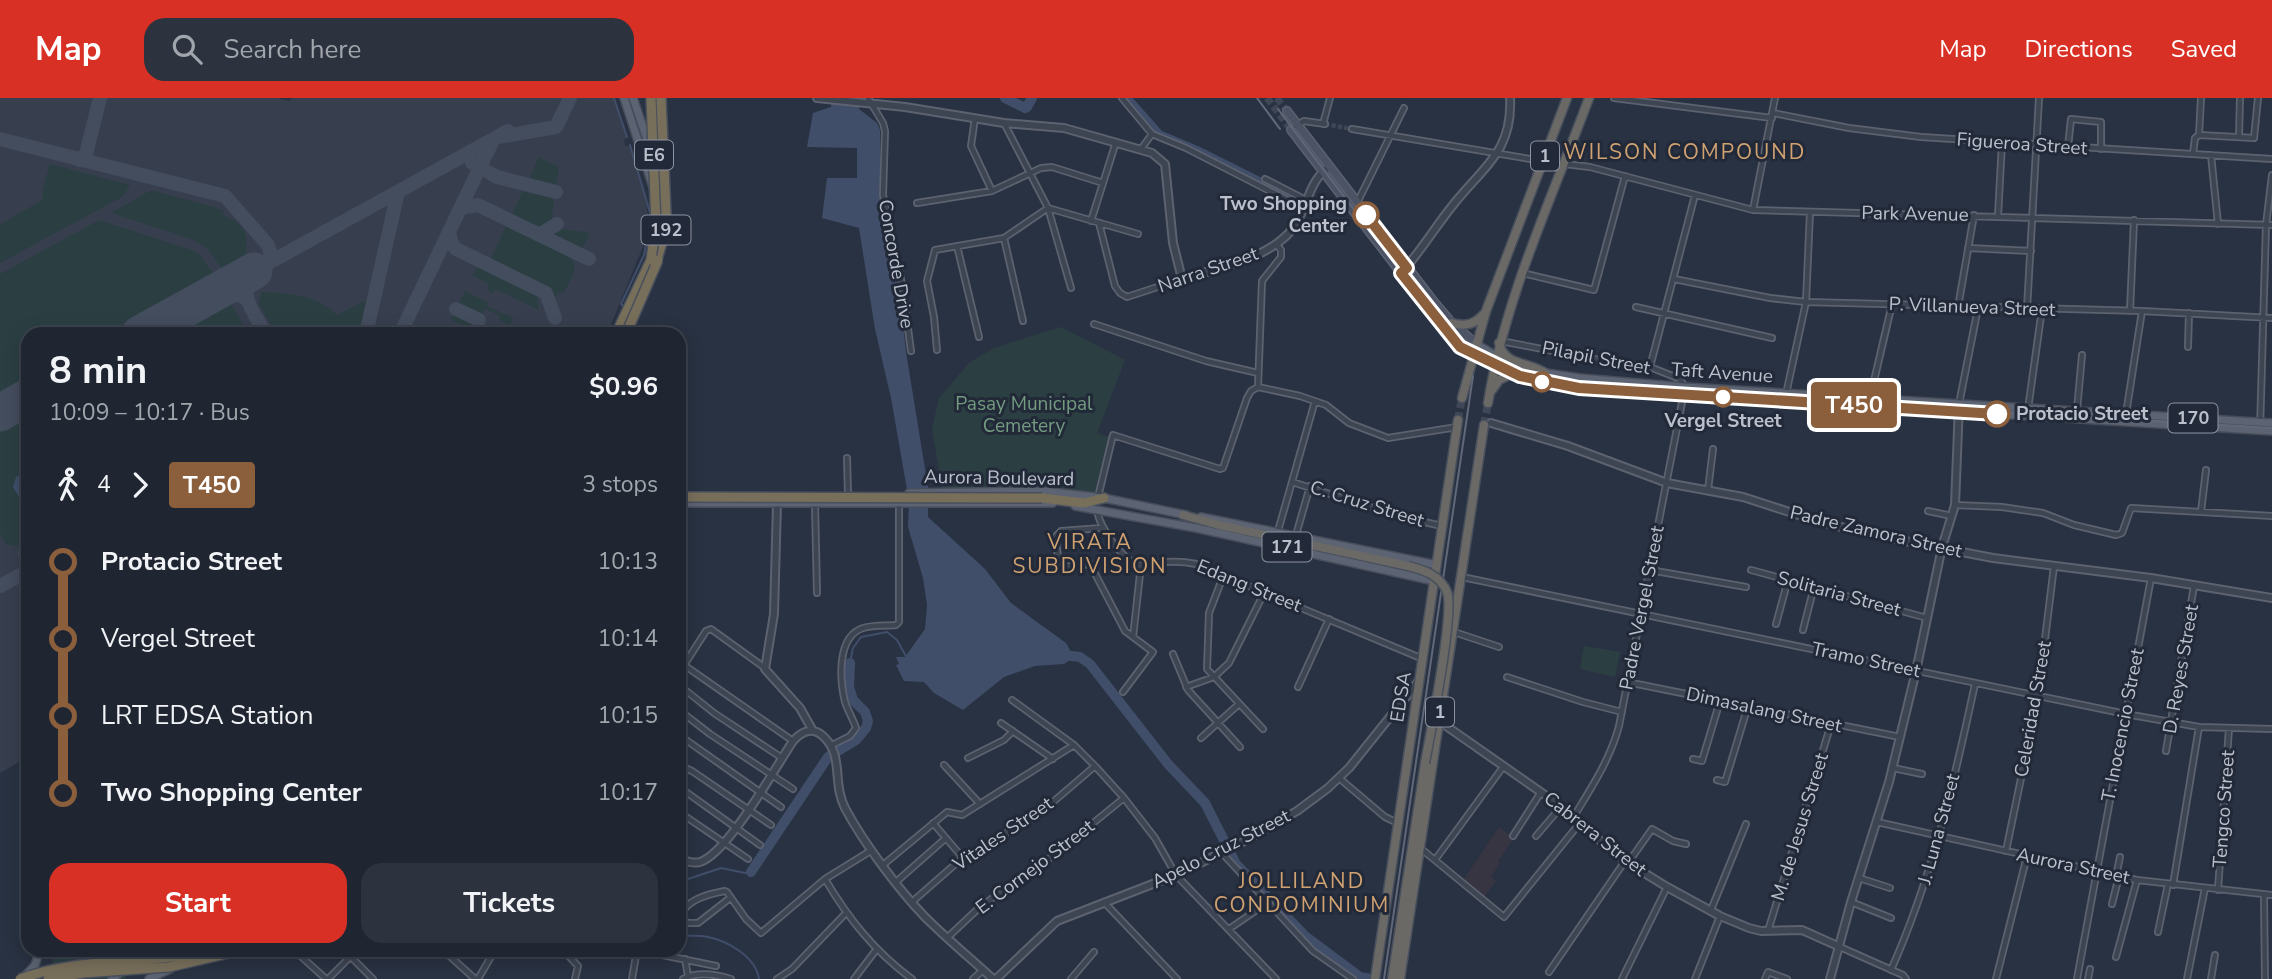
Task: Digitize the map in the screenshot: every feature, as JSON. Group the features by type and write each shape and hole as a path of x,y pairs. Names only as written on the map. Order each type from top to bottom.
{"highway":[{"name":"E6","path":"618,327 651,260 656,237 652,98"},
{"name":"E6","path":"627,327 657,260 666,226 661,98"},
{"name":"1","path":"1462,398 1486,311 1567,98"},
{"name":"1","path":"1513,373 1495,385 1488,403 1495,361 1522,273 1588,98"},
{"path":"1452,323 1473,323 1486,311"},
{"path":"1500,342 1501,351 1508,358 1545,373"},
{"name":"EDSA","path":"1375,978 1458,424"},
{"name":"1","path":"1400,979 1488,424"},
{"path":"686,495 741,499 853,496 1042,498 1084,503 1101,497"},
{"path":"1183,515 1422,570 1437,578 1448,593 1447,626 1392,979"},
{"path":"20,979 62,968 177,957"},
{"path":"48,979 83,973 169,967 212,957"},
{"path":"121,979 128,963"}],"main road":[{"name":"192","path":"624,98 655,194 658,216 657,237 650,259 628,306"},
{"name":"192","path":"620,327 658,262 665,237 667,214 665,194 633,98"},
{"name":"Taft Avenue","path":"1287,111 1294,128 1404,270 1452,323 1495,361 1513,373 1541,382 1579,388 1685,391 2260,426 2272,423"},
{"name":"Taft Avenue","path":"1342,190 1357,203 1455,343 1472,354 1545,373 1685,391"},
{"name":"192","path":"626,327 629,316"},
{"name":"Taft Avenue","path":"1785,397 1870,398 1958,408"},
{"name":"Taft Avenue","path":"2058,414 2077,411 2114,417 2126,414 2177,421"},
{"name":"Taft Avenue","path":"2260,426 2272,431"},
{"name":"Aurora Boulevard","path":"686,495 1043,491 1101,497 1437,565"},
{"path":"920,493 920,503"},
{"path":"729,495 729,504"},
{"name":"Aurora Boulevard","path":"686,503 1040,502 1097,509 1209,530 1434,581"},
{"path":"1405,574 1412,568 1408,559"},
{"path":"20,979 33,969 37,957"},
{"path":"112,979 120,975 128,963 128,957"},
{"path":"149,979 214,957"}],"street":[{"path":"817,98 873,106 905,107 1004,124 1065,128 1152,153 1165,164 1173,243 1182,279"},
{"name":"Concorde Drive","path":"867,98 883,122 885,131 883,195 902,284 911,351"},
{"path":"1122,98 1152,134 1211,160 1303,208"},
{"path":"1294,128 1304,121 1324,124 1330,98"},
{"path":"1404,270 1454,205 1499,153 1510,126 1510,98"},
{"name":"Figueroa Street","path":"1614,98 1772,115 1876,132 2002,143 2272,159"},
{"path":"1754,209 1775,98"},
{"path":"2027,309 2039,98"},
{"path":"2193,154 2195,138 2199,135 2201,98"},
{"path":"2239,137 2240,98"},
{"path":"2199,135 2254,138 2258,98"},
{"path":"1357,203 1404,108"},
{"path":"975,118 971,146 992,191"},
{"path":"2068,147 2071,119 2101,122 2101,149"},
{"path":"1004,124 1048,208 1071,288"},
{"path":"1352,129 1543,162"},
{"path":"1141,149 1152,134"},
{"path":"1091,221 1116,142"},
{"path":"1998,216 2002,143"},
{"path":"2211,155 2218,224"},
{"name":"Park Avenue","path":"1564,164 1590,167 1754,209 2269,225"},
{"path":"917,203 992,191 1041,168 1052,167 1103,183"},
{"name":"Narra Street","path":"1099,223 1115,286 1120,293 1127,296 1253,256 1277,245 1298,222 1314,181 1326,169"},
{"path":"2260,426 2272,175"},
{"path":"1522,273 1594,290 1625,176"},
{"path":"1265,179 1306,200"},
{"path":"1650,367 1695,195"},
{"path":"1048,208 1138,234"},
{"path":"937,350 927,281 935,250 1004,238 1048,208"},
{"path":"1785,397 1806,302 1810,212"},
{"path":"1958,307 1974,215"},
{"path":"2130,311 2134,220"},
{"path":"1004,238 1023,321"},
{"path":"1258,387 1262,281 1280,257 1281,250 1277,245"},
{"path":"957,246 979,337"},
{"path":"1968,248 2031,251"},
{"name":"P. Villanueva Street","path":"1674,279 1770,298 1806,302 2142,311 2272,318"},
{"path":"1870,398 1892,304"},
{"path":"1636,307 1772,338"},
{"path":"1830,979 1893,768 1942,547 1955,505 1958,408 1978,308"},
{"path":"2028,412 2042,309"},
{"path":"2126,414 2142,311"},
{"path":"2188,347 2189,313"},
{"path":"1094,324 1206,361 1258,373"},
{"name":"Pilapil Street","path":"1500,342 1650,367 1680,379 1685,391"},
{"path":"2077,411 2082,355"},
{"path":"1101,497 1113,435 1223,468 1227,464 1247,398 1251,391 1258,387 1326,405 1349,423 1388,438 1458,424"},
{"name":"Padre Vergel Street","path":"1435,860 1504,917 1576,821 1615,742 1685,391"},
{"path":"1278,531 1315,401"},
{"name":"Padre Zamora Street","path":"1488,424 1568,446 1667,483 1747,498 1827,524 1993,558 2272,598"},
{"path":"1707,490 1713,449"},
{"path":"847,458 848,494"},
{"path":"2201,512 2206,470"},
{"name":"C. Cruz Street","path":"1292,482 1402,517 1443,526"},
{"path":"1296,535 1310,486"},
{"path":"815,503 817,593"},
{"path":"832,746 850,736 856,728 845,701 841,673 841,663 849,640 861,629 898,624 901,503"},
{"path":"765,669 774,614 777,504"},
{"path":"1955,505 2002,507 2043,513 2074,525 2116,535 2122,533 2132,508 2272,516"},
{"path":"1097,509 1098,522 1102,528 1123,554 1141,565 1133,637"},
{"path":"1928,511 1952,516"},
{"path":"1102,528 1061,531 1056,536 1059,559 1064,567 1090,564 1125,631 1154,653 1123,692"},
{"name":"Edang Street","path":"1141,565 1181,561 1224,574 1423,659"},
{"name":"Celeridad Street","path":"2006,851 2038,696 2054,566"},
{"path":"1650,570 1746,587"},
{"name":"Solitaria Street","path":"1751,570 1927,618"},
{"path":"1224,574 1209,614 1207,669 1263,729"},
{"name":"Tramo Street","path":"1462,577 2126,715 2199,727 2272,729"},
{"name":"T. Inocencio Street","path":"2077,979 2151,579"},
{"path":"1776,624 1788,580"},
{"name":"D. Reyes Street","path":"2166,751 2194,586"},
{"path":"1803,630 1814,587"},
{"path":"1186,687 1214,677 1229,663 1265,591"},
{"path":"1298,687 1329,619"},
{"path":"686,662 706,631 711,629 765,669 800,708 813,730"},
{"path":"1453,632 1499,647"},
{"path":"1174,654 1186,687 1240,747"},
{"path":"686,666 793,741"},
{"path":"1507,677 1622,712"},
{"name":"Apelo Cruz Street","path":"994,979 1049,927 1066,917 1176,875 1224,852 1297,811 1339,778 1419,681"},
{"name":"Dimasalang Street","path":"1627,682 1900,737"},
{"name":"J. Luna Street","path":"1891,970 1906,936 1940,836 1975,684"},
{"path":"686,691 714,713 782,758"},
{"path":"1012,700 1074,745 1124,797 1155,838 1176,875 1272,978"},
{"path":"1693,759 1702,761 1720,701"},
{"path":"1202,738 1239,704"},
{"path":"1717,780 1725,782 1748,706"},
{"path":"686,715 793,789"},
{"name":"Cabrera Street","path":"1439,721 1541,792 1627,862 1667,887 1710,911 1749,928 1768,931 1802,930 1840,947"},
{"path":"1001,723 1053,760"},
{"name":"M. de Jesus Street","path":"1768,931 1831,724"},
{"path":"2158,932 2170,884 2199,727"},
{"name":"Tengco Street","path":"2218,890 2229,728"},
{"path":"686,861 701,862 723,844 793,741 800,733 813,730 832,746 836,761 837,789 845,808 872,850 912,902 994,979"},
{"path":"968,758 1004,740 1013,731"},
{"path":"686,740 781,807"},
{"path":"883,865 947,812 962,815 1074,745"},
{"path":"944,765 980,804"},
{"name":"Vitales Street","path":"912,902 963,858 1039,814 1095,766"},
{"path":"1419,847 1435,860 1503,767"},
{"path":"686,768 771,825"},
{"path":"1893,768 1922,774"},
{"path":"1339,778 1385,817 1398,823"},
{"path":"686,792 760,845"},
{"path":"1513,836 1541,792"},
{"name":"E. Cornejo Street","path":"948,937 981,906 1045,862 1124,797"},
{"path":"1536,836 1560,808"},
{"path":"686,817 748,859"},
{"name":"Aurora Street","path":"1877,822 2137,880 2272,895"},
{"path":"933,823 963,858"},
{"path":"1710,911 1746,824"},
{"path":"1549,972 1652,829 1673,841 1686,844"},
{"path":"896,882 946,838"},
{"path":"686,906 692,901 727,892 746,919 761,933 825,879 872,850"},
{"path":"1224,852 1267,903 1313,951 1353,979"},
{"path":"1996,979 2027,856"},
{"path":"2112,904 2120,857"},
{"path":"1859,878 1890,888"},
{"path":"825,879 845,914 877,950 912,979"},
{"path":"2116,957 2137,880"},
{"path":"1622,979 1667,887"},
{"path":"2187,979 2205,888"},
{"path":"2264,895 2265,979"},
{"path":"686,922 700,923 730,898"},
{"path":"1104,902 1177,979"},
{"path":"1851,902 1891,918"},
{"path":"1229,929 1267,903"},
{"path":"777,979 792,969 845,914"},
{"path":"1695,979 1720,916"},
{"path":"1840,947 1903,975 1906,979"},
{"path":"854,979 877,950"},
{"path":"1071,979 1094,952"},
{"path":"2211,979 2215,955"},
{"path":"302,957 327,979 350,957"},
{"path":"352,957 373,979"},
{"path":"451,957 477,979 491,957"},
{"path":"570,957 578,966 575,979"},
{"path":"632,979 636,957"},
{"path":"674,957 716,966"},
{"path":"685,959 685,978 708,974 731,979"},
{"path":"2088,979 2090,969"},
{"path":"974,979 983,970"},
{"path":"897,979 902,972"},
{"path":"1765,979 1768,972 1787,979"}],"shaded area":[{"path":"0,98 277,98 290,101 291,98 614,98 627,138 624,140 625,146 630,146 646,198 648,217 644,244 610,327 21,327 21,761 0,773"},
{"path":"1499,827 1514,838 1491,876 1496,881 1483,898 1462,882"}],"green space":[{"path":"539,157 559,167 556,187 528,181"},
{"path":"50,164 130,185 122,197 0,263 0,224 43,200 42,192"},
{"path":"524,188 555,196 552,216 554,220 540,229 511,217"},
{"path":"151,190 224,210 223,215 243,229 246,254 222,269 209,250 194,240 111,213"},
{"path":"99,220 192,250 199,254 213,273 117,327 21,327 21,381 0,393 0,274"},
{"path":"507,224 554,246 570,257 574,264 573,274 565,291 558,293 553,302 549,291 543,287 490,260"},
{"path":"558,228 590,233 582,250 548,235"},
{"path":"480,265 537,292 539,310 495,289 493,294 487,290 489,284 472,275"},
{"path":"465,291 489,303 487,306 513,318 509,325 499,320 500,316 485,309 480,318 457,307"},
{"path":"261,292 291,294 320,303 337,315 368,299 360,327 273,327 259,304"},
{"path":"231,303 244,327 188,327"},
{"path":"455,311 488,327 466,327 451,320"},
{"name":"Pasay Municipal Cemetery","path":"1061,327 1125,360 1097,433 1109,437 1094,494 1048,488 942,489 932,429 939,398 969,363 994,348"},
{"path":"21,421 21,544 14,546 6,544 0,535 0,432"},
{"path":"1584,646 1620,652 1615,677 1580,669"},
{"path":"52,957 126,957 126,979 57,979"}],"water":[{"path":"832,98 858,98 859,109 877,123 880,130 880,215 898,281 906,352 928,487 928,517 985,569 1011,603 1066,643 1074,657 1064,664 1035,666 1004,677 963,710 934,693 924,682 904,681 896,665 899,664 896,657 905,657 925,629 927,605 923,578 908,527 909,501 891,398 875,329 859,228 822,218 827,178 857,178 857,148 807,147 813,113 831,107"},
{"path":"21,474 21,500 13,487 16,477"}],"waterway":[{"path":"614,98 627,137"},
{"path":"1005,98 1025,108 1032,98"},
{"path":"1126,98 1159,135 1303,204"},
{"path":"623,306 621,304 644,255 651,216 630,145"},
{"path":"850,663 853,648 861,637 887,632 897,640 907,658"},
{"path":"1062,655 1080,657 1090,664 1168,764 1205,803 1236,864 1305,936 1360,977 1370,979"},
{"path":"751,872 828,757 856,740 866,728 868,721 865,712 853,700 849,687 850,663"},
{"path":"686,880 721,868 751,872"},
{"path":"686,936 708,937 732,946 753,964 759,979"}],"taxiway":[{"path":"79,160 86,154 100,98"},
{"path":"498,137 556,127 570,98"},
{"path":"262,327 252,311 247,295 249,279 254,271 508,131"},
{"path":"0,139 225,196 268,245 271,255 265,265"},
{"path":"403,327 493,140"},
{"path":"472,163 497,177 556,192"},
{"path":"368,327 398,192"},
{"path":"460,208 478,205 589,259"},
{"path":"539,235 557,224"},
{"path":"449,232 456,249 546,293 555,318"},
{"path":"218,291 234,291 246,299"},
{"path":"456,309 479,320"},
{"path":"0,586 21,575"}],"runway":[{"path":"153,327 254,271"},
{"path":"0,413 21,401"}],"tunnel":[{"path":"1267,98 1291,130"},
{"path":"1277,98 1287,111"},
{"path":"1325,124 1352,129"},
{"path":"1458,420 1462,398"},
{"path":"1484,425 1488,403"}],"tram line":[{"path":"1257,98 1280,129"},
{"path":"1278,109 1436,313 1481,354 1515,371 1568,383 1639,390 2272,428"},
{"path":"1384,979 1473,376"}],"bus line":[{"name":"T450","path":"1366,215 1407,268 1401,273 1457,345 1520,376 1579,388 1997,414"}],"place":[{"name":"Two Shopping Center","path":"1366,215"},
{"name":"Vergel Street","path":"1723,397"},
{"name":"Protacio Street","path":"1997,414"}],"district":[{"name":"WILSON COMPOUND","path":"1685,152"},
{"name":"VIRATA SUBDIVISION","path":"1090,554"},
{"name":"JOLLILAND CONDOMINIUM","path":"1302,893"}]}
